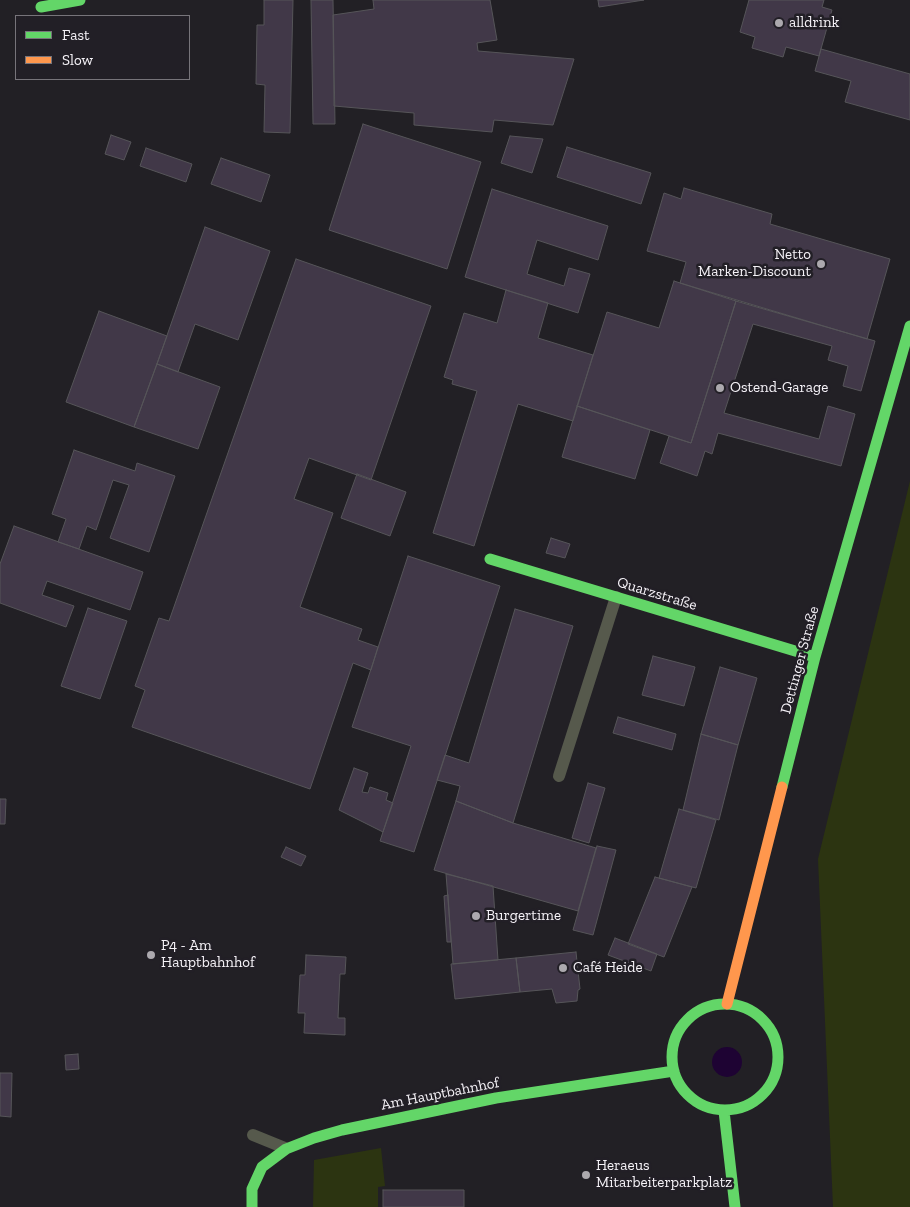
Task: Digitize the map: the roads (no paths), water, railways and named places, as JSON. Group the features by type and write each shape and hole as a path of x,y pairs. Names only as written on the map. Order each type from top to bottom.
{"street":[{"path":"41,7 80,0"},
{"name":"Dettinger Straße","path":"728,1004 815,657 910,326"},
{"name":"Quarzstraße","path":"490,559 815,657"},
{"path":"728,1004 743,1006 754,1012 770,1028 778,1046 779,1064 772,1084 759,1099 746,1107 724,1111 700,1105 684,1092 674,1071 672,1056 674,1040 684,1023 698,1011 715,1005 728,1004"},
{"name":"Am Hauptbahnhof","path":"252,1207 252,1189 262,1167 286,1149 314,1138 342,1130 496,1098 674,1071"},
{"path":"724,1111 735,1207"}],"lane":[{"path":"559,776 616,597"},
{"path":"253,1135 286,1149"}],"place":[{"name":"alldrink","path":"779,23"},
{"name":"Netto Marken-Discount","path":"821,264"},
{"name":"Ostend-Garage","path":"720,388"},
{"name":"Burgertime","path":"476,916"},
{"name":"P4 - Am Hauptbahnhof","path":"151,955"},
{"name":"Café Heide","path":"563,968"},
{"name":"Heraeus Mitarbeiterparkplatz","path":"586,1175"}]}
